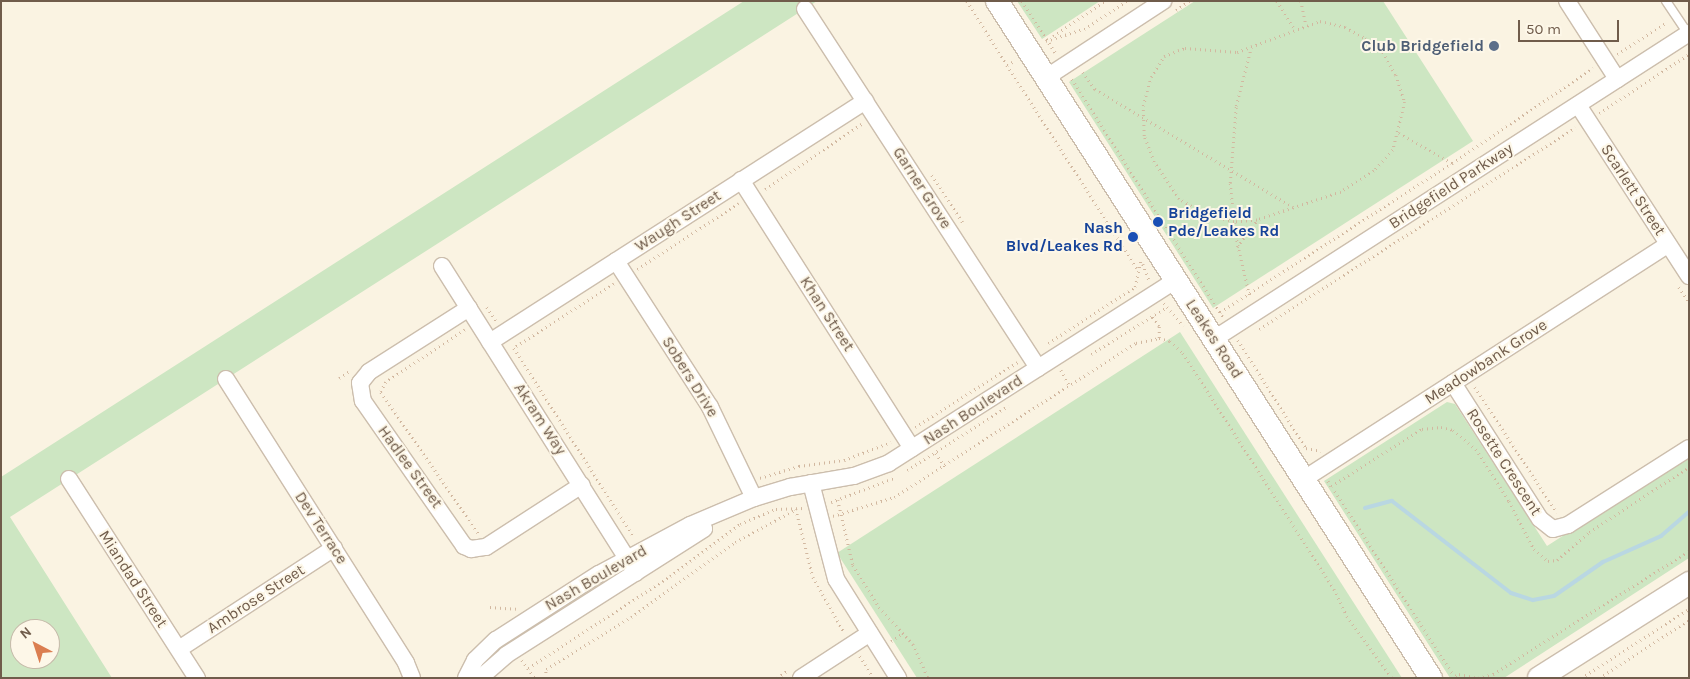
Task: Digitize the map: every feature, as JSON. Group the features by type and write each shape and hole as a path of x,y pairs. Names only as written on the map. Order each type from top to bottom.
{"street":[{"name":"Leakes Road","path":"997,1 1056,72 1175,281 1214,339 1312,474 1431,678"},
{"path":"1056,72 1163,1"},
{"path":"1566,1 1617,79"},
{"name":"Garner Grove","path":"805,9 1034,362"},
{"name":"Bridgefield Parkway","path":"1214,339 1688,34"},
{"name":"Waugh Street","path":"490,342 865,101"},
{"name":"Scarlett Street","path":"1578,105 1689,276"},
{"name":"Khan Street","path":"741,180 908,442"},
{"name":"Meadowbank Grove","path":"1312,474 1668,244"},
{"name":"Sobers Drive","path":"616,261 714,413 751,490"},
{"name":"Akram Way","path":"442,266 476,305 490,342 636,573"},
{"name":"Nash Boulevard","path":"466,678 475,660 496,640 623,551 690,525 751,490 810,483 869,471 923,432 1034,362 1053,359 1175,281"},
{"name":"Hadlee Street","path":"476,305 369,372 360,383 363,401 464,546 471,549 486,547 582,485"},
{"name":"Dev Terrace","path":"226,379 406,663 412,678"},
{"name":"Rosette Crescent","path":"1452,383 1540,519 1553,529 1566,526"},
{"path":"1566,526 1689,448"},
{"name":"Miandad Street","path":"69,480 197,678"},
{"path":"810,483 836,580 898,678"},
{"name":"Nash Boulevard","path":"480,678 506,655 636,573 751,490"},
{"name":"Ambrose Street","path":"179,650 334,548"},
{"path":"1539,678 1689,583"},
{"path":"802,678 870,633"}],"lane":[{"path":"1666,1 1688,34"}],"path":[{"path":"967,1 1137,269"},
{"path":"1022,1 1056,72 1220,312 1452,164 1605,60 1676,16"},
{"path":"1052,37 1105,1"},
{"path":"1277,1 1295,30"},
{"path":"1301,1 1306,25"},
{"path":"1320,21 1346,27 1383,52 1396,75 1406,102 1393,150 1374,171 1341,192 1296,208 1257,220 1234,222 1204,214 1179,199 1154,162 1144,136 1143,118 1143,106 1151,77 1164,56 1185,48 1209,52 1237,52 1295,30 1320,21"},
{"path":"1248,295 1237,247 1231,170 1236,106 1251,47"},
{"path":"1250,335 1689,54"},
{"path":"1007,65 1016,59"},
{"path":"1083,72 1095,89 1296,208"},
{"path":"769,197 764,188 865,122"},
{"path":"1399,133 1452,164"},
{"path":"932,175 969,232"},
{"path":"514,348 739,204"},
{"path":"1237,247 1257,220"},
{"path":"1070,386 1044,346 1135,287"},
{"path":"476,305 504,332 634,537"},
{"path":"1159,326 1159,338"},
{"path":"467,330 386,382 381,392 481,537"},
{"path":"800,524 842,514 894,497 1136,343 1159,338 1170,342 1183,353 1334,589 1347,616 1392,678"},
{"path":"1239,342 1245,338"},
{"path":"751,490 799,466 844,460 908,442 1034,362"},
{"path":"1475,387 1566,526"},
{"path":"912,420 923,432 945,466"},
{"path":"1306,448 1312,474 1331,486 1422,429 1441,427 1453,430 1476,449 1509,501 1534,549 1548,561 1557,560 1589,532 1689,468"},
{"path":"1335,491 1452,677 1478,678 1507,667 1689,551"},
{"path":"838,500 853,565 879,607 913,644 928,678"},
{"path":"535,678 528,668 670,576 740,524 776,509 796,509 735,542 631,617 546,669 545,678"},
{"path":"623,551 634,537 641,534"},
{"path":"490,607 521,610"},
{"path":"1581,678 1689,609"},
{"path":"1599,678 1689,620"}],"green space":[{"path":"744,1 817,1 10,517 112,678 1,678 1,477"},
{"path":"1017,1 1100,1 1042,39"},
{"path":"1195,1 1383,1 1473,141 1213,308 1069,82"},
{"path":"1180,332 1402,678 917,678 837,553"},
{"path":"1447,402 1455,404 1547,546 1689,455 1689,558 1504,678 1450,678 1324,481"}],"waterway":[{"path":"1365,508 1392,501 1511,593 1533,600 1554,596 1603,562 1661,536 1689,512"}],"place":[{"name":"Club Bridgefield","path":"1494,46"},
{"name":"Bridgefield Pde/Leakes Rd","path":"1158,222"},
{"name":"Nash Blvd/Leakes Rd","path":"1133,237"}]}
